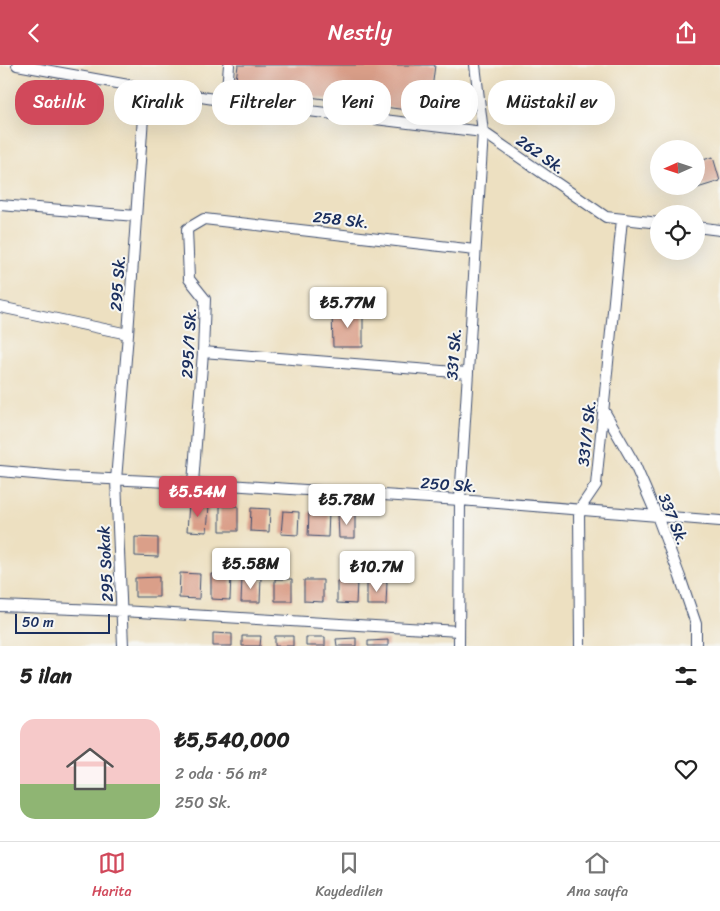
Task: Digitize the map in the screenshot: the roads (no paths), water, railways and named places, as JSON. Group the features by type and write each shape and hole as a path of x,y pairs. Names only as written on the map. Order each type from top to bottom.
{"street":[{"name":"262 Sk.","path":"16,65 114,82"},
{"path":"228,80 229,65"},
{"name":"331 Sk.","path":"459,646 460,500 483,132 475,65"},
{"name":"262 Sk.","path":"313,111 483,132 606,217 650,222"},
{"name":"295 Sk.","path":"116,480 142,125"},
{"path":"0,205 136,216"},
{"name":"258 Sk.","path":"204,219 475,250"},
{"name":"295/1 Sk.","path":"193,483 205,299 189,279 187,229 204,219"},
{"name":"331/1 Sk.","path":"579,510 596,485 622,219"},
{"path":"705,228 720,230"},
{"path":"0,307 128,334"},
{"path":"203,352 467,373"},
{"name":"337 Sk.","path":"604,409 635,465 657,516 696,624 696,646"},
{"name":"250 Sk.","path":"0,471 68,477 460,500 720,521"},
{"name":"295 Sokak","path":"116,480 123,646"},
{"path":"579,510 580,646"},
{"path":"0,606 122,611 459,631"}]}
